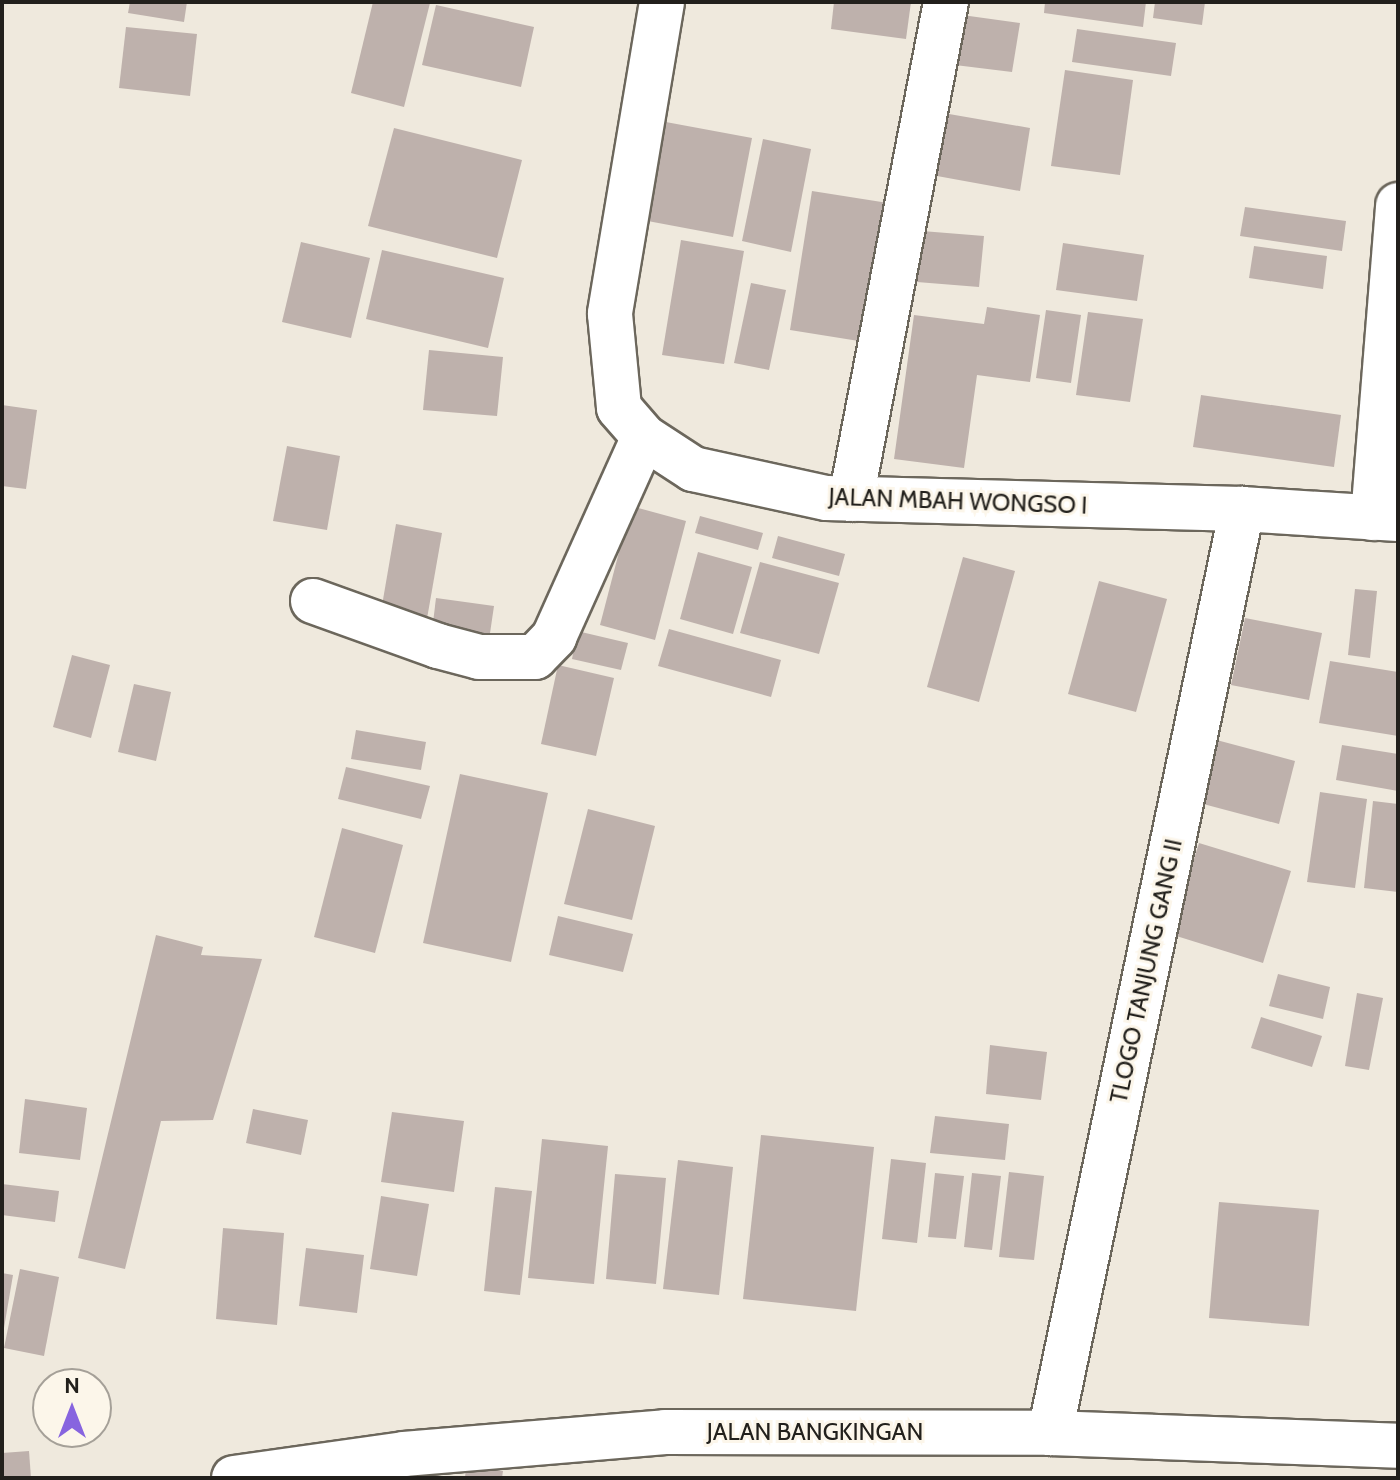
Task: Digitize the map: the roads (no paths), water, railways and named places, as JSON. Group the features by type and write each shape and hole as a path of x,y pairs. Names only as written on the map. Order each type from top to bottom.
{"street":[{"name":"JALAN MBAH WONGSO I","path":"662,2 610,314 619,408 644,437 693,469 826,498 1242,509 1386,518"},
{"path":"851,499 946,2"},
{"path":"1386,518 1398,205"},
{"path":"313,601 466,653 535,657 554,637 644,437"},
{"name":"TLOGO TANJUNG GANG II","path":"1050,1433 1242,509"},
{"name":"JALAN BANGKINGAN","path":"234,1478 404,1454 665,1432 1050,1433 1398,1446"}]}
